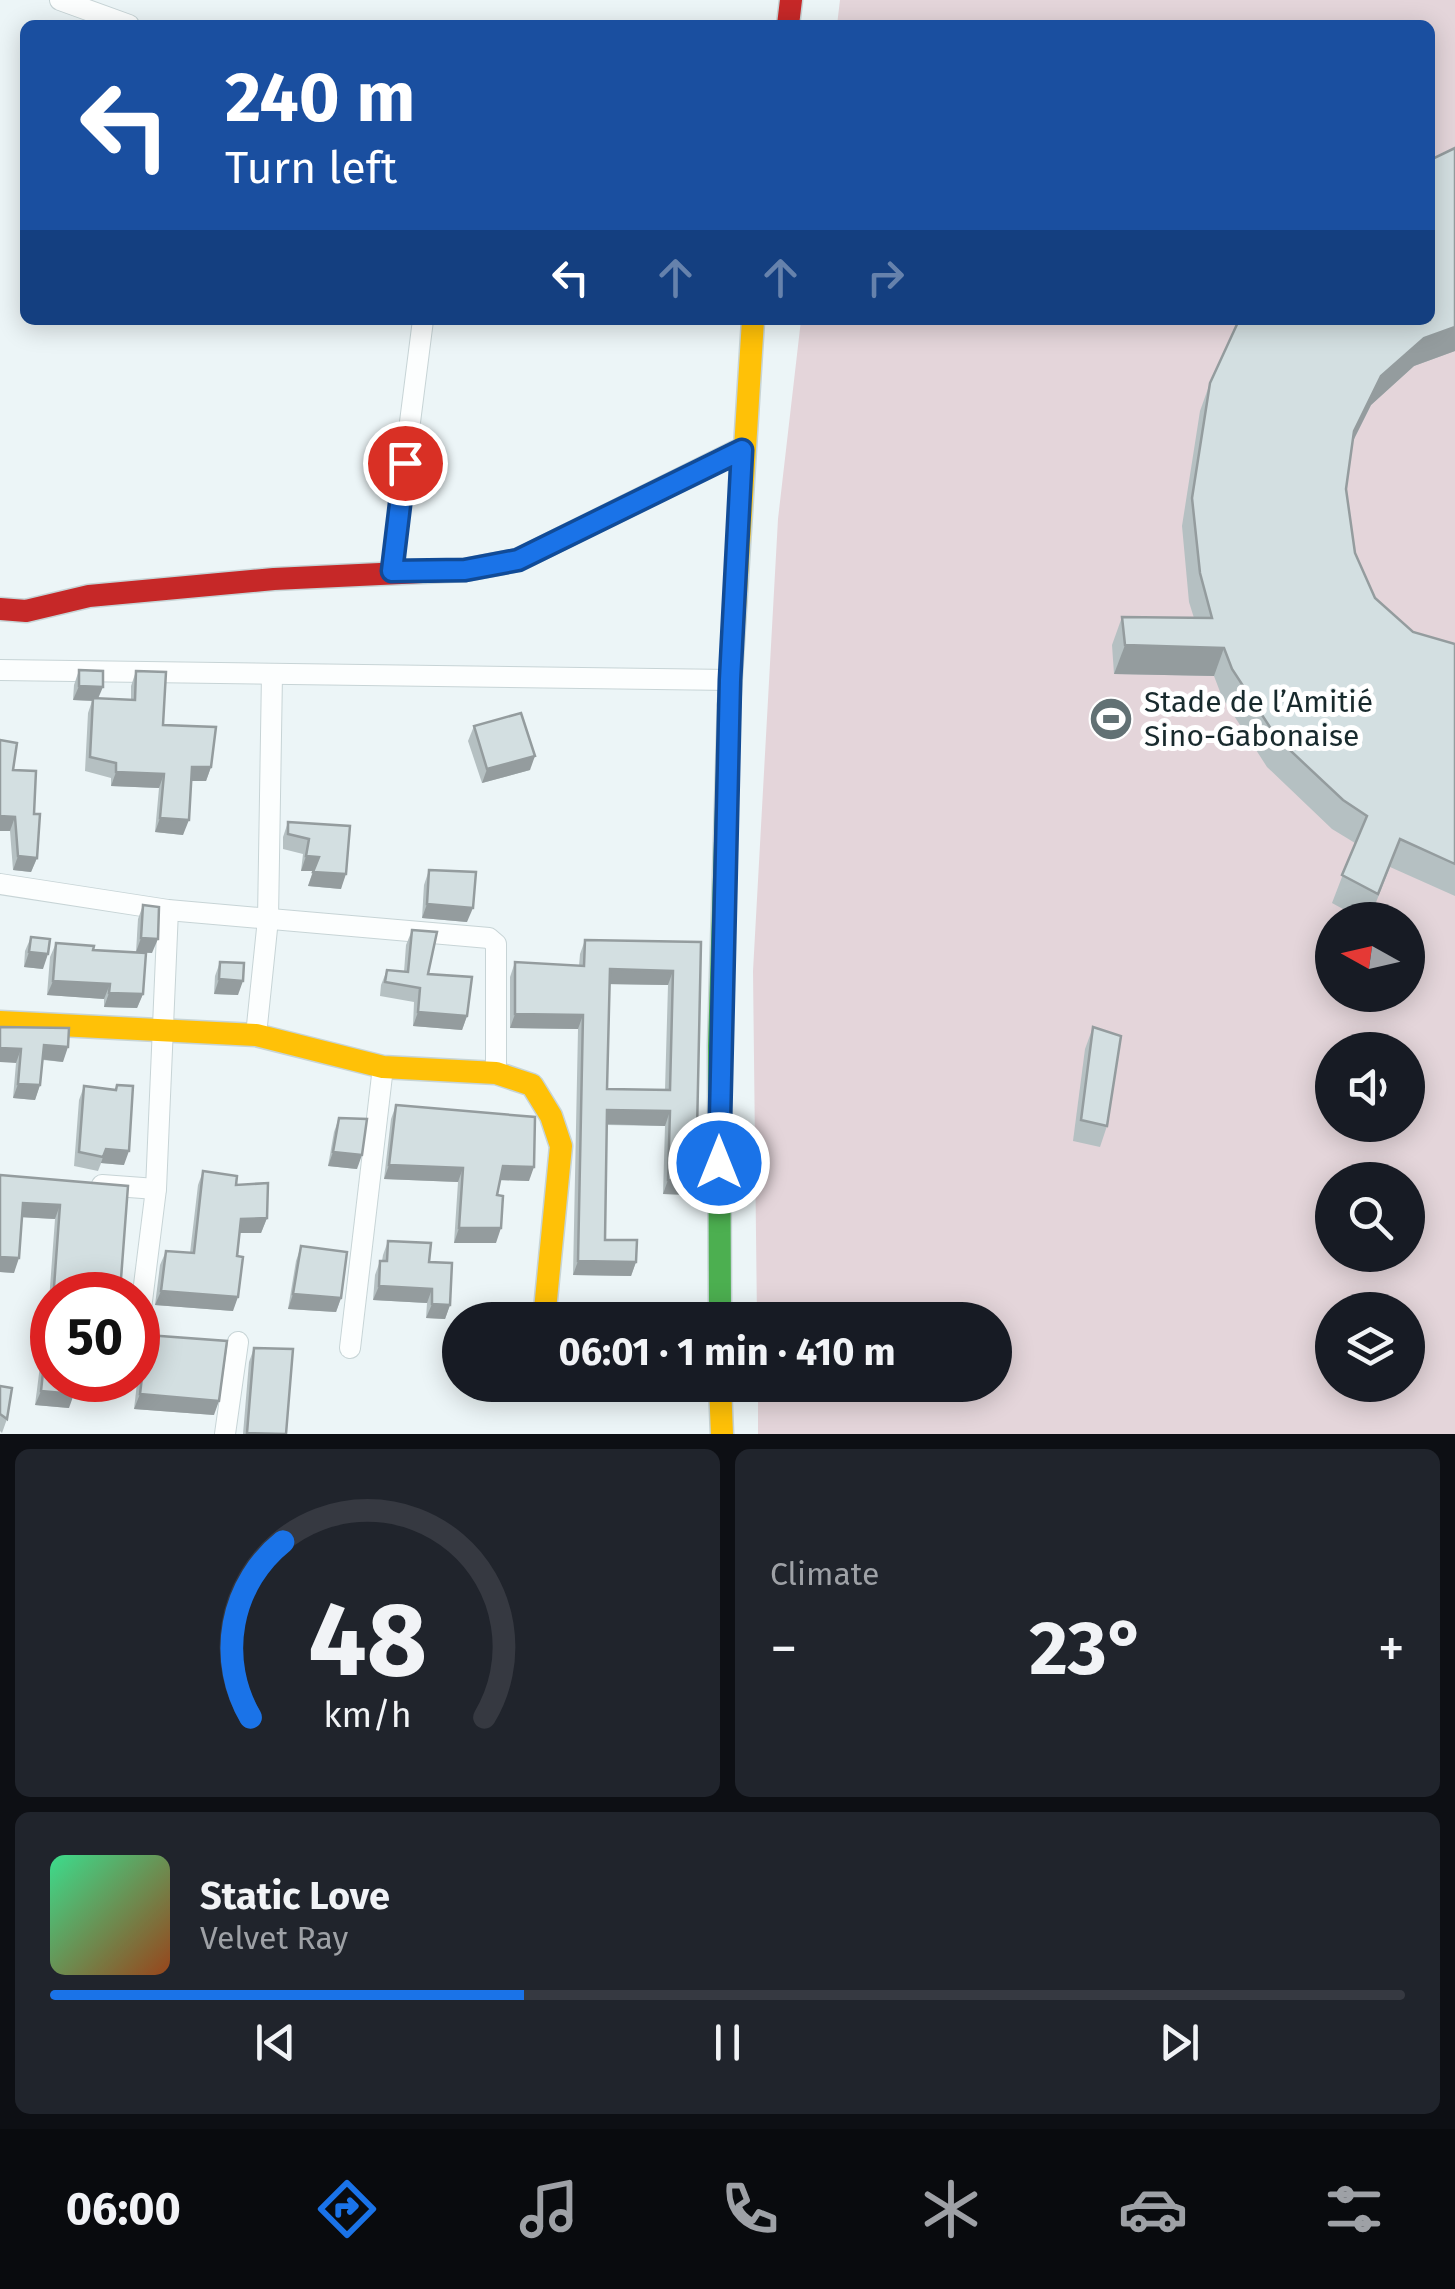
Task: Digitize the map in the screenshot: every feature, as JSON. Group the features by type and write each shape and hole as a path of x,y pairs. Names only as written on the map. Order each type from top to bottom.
{"street":[{"path":"60,0 116,20"},
{"path":"392,571 422,325"},
{"path":"720,1302 719,1046 730,680 753,325"},
{"path":"0,609 26,612 89,596 392,571 465,570 518,560 742,450"},
{"path":"0,670 730,680"},
{"path":"256,1035 268,918 272,674"},
{"path":"0,884 168,910 489,938 496,944 496,1073"},
{"path":"146,1272 156,1189 168,910"},
{"path":"0,1022 256,1035 383,1067 496,1073 532,1085 561,1146 546,1302"},
{"path":"350,1348 383,1067"},
{"path":"80,1184 156,1189"},
{"path":"226,1434 238,1342"},
{"path":"721,1402 722,1434"}],"shaded area":[{"name":"Stade de l’Amitié Sino-Gabonaise","path":"840,0 1455,0 1455,1434 758,1434 758,1402 1012,1402 1012,1302 757,1302 753,971 778,519 800,325 1435,325 1435,20 838,20"}],"building":[{"path":"1455,148 1455,327 1424,338 1381,376 1354,431 1346,489 1355,553 1375,598 1413,632 1455,644 1455,864 1400,839 1378,894 1342,875 1367,816 1343,800 1277,738 1232,669 1224,648 1125,645 1122,617 1212,618 1200,573 1192,498 1210,383 1237,325 1435,325 1435,158"},
{"path":"79,670 103,671 103,687 79,686"},
{"path":"136,671 166,672 163,725 216,727 211,767 192,767 189,820 160,818 164,774 116,772 116,763 90,757 93,698 135,700"},
{"path":"521,713 535,756 487,769 474,726"},
{"path":"0,740 17,743 13,770 36,771 34,814 40,814 37,858 18,856 15,817 0,816"},
{"path":"288,822 350,826 346,874 313,872 319,857 306,856 309,839 288,834"},
{"path":"429,870 476,872 473,908 427,904"},
{"path":"143,905 159,907 158,939 141,938"},
{"path":"412,930 437,932 428,974 472,977 467,1016 418,1012 420,988 385,982 387,970 408,972"},
{"path":"31,937 50,939 48,954 29,952"},
{"path":"585,940 701,942 696,1180 668,1180 670,1111 607,1110 605,1240 637,1240 636,1262 578,1261 583,1015 515,1014 515,962 584,966","holes":["610,969 673,971 670,1090 607,1089"]},
{"path":"56,943 146,953 143,994 109,993 110,984 53,981"},
{"path":"220,962 244,963 243,981 219,979"},
{"path":"0,1027 69,1028 68,1047 44,1045 40,1085 18,1084 21,1049 0,1048"},
{"path":"1093,1027 1121,1036 1107,1126 1081,1120"},
{"path":"117,1085 133,1086 129,1151 106,1149 103,1157 79,1152 84,1086 116,1090"},
{"path":"396,1105 535,1117 534,1167 503,1166 497,1195 503,1196 501,1228 459,1228 463,1168 389,1165"},
{"path":"339,1118 367,1119 362,1155 333,1152"},
{"path":"203,1171 237,1176 236,1185 268,1183 267,1218 241,1219 237,1256 243,1257 238,1297 161,1291 166,1251 194,1253"},
{"path":"0,1175 128,1186 122,1272 55,1272 60,1205 23,1203 19,1258 0,1257"},
{"path":"388,1241 431,1243 429,1262 452,1263 450,1302 432,1304 432,1289 379,1286 380,1261 387,1261"},
{"path":"301,1246 347,1252 341,1298 293,1294"},
{"path":"160,1336 227,1341 219,1401 160,1396"},
{"path":"254,1348 293,1349 286,1434 247,1433"},
{"path":"0,1386 12,1388 7,1419 0,1414"}],"traffic: fast":[{"path":"720,1302 719,1046 729,705"}],"traffic: slow":[{"path":"729,705 753,325"},
{"path":"0,1022 256,1035 383,1067 496,1073 532,1085 551,1116 561,1146 546,1302"},
{"path":"721,1402 722,1434"}],"traffic: jam":[{"path":"789,20 791,0"},
{"path":"0,609 26,611 89,596 274,579 465,570 518,560 742,449"}],"place":[{"name":"Stade de l’Amitié Sino-Gabonaise","path":"1111,719"}],"route":[{"path":"405,463 392,571 465,570 518,560 742,450 730,680 719,1163"}]}
